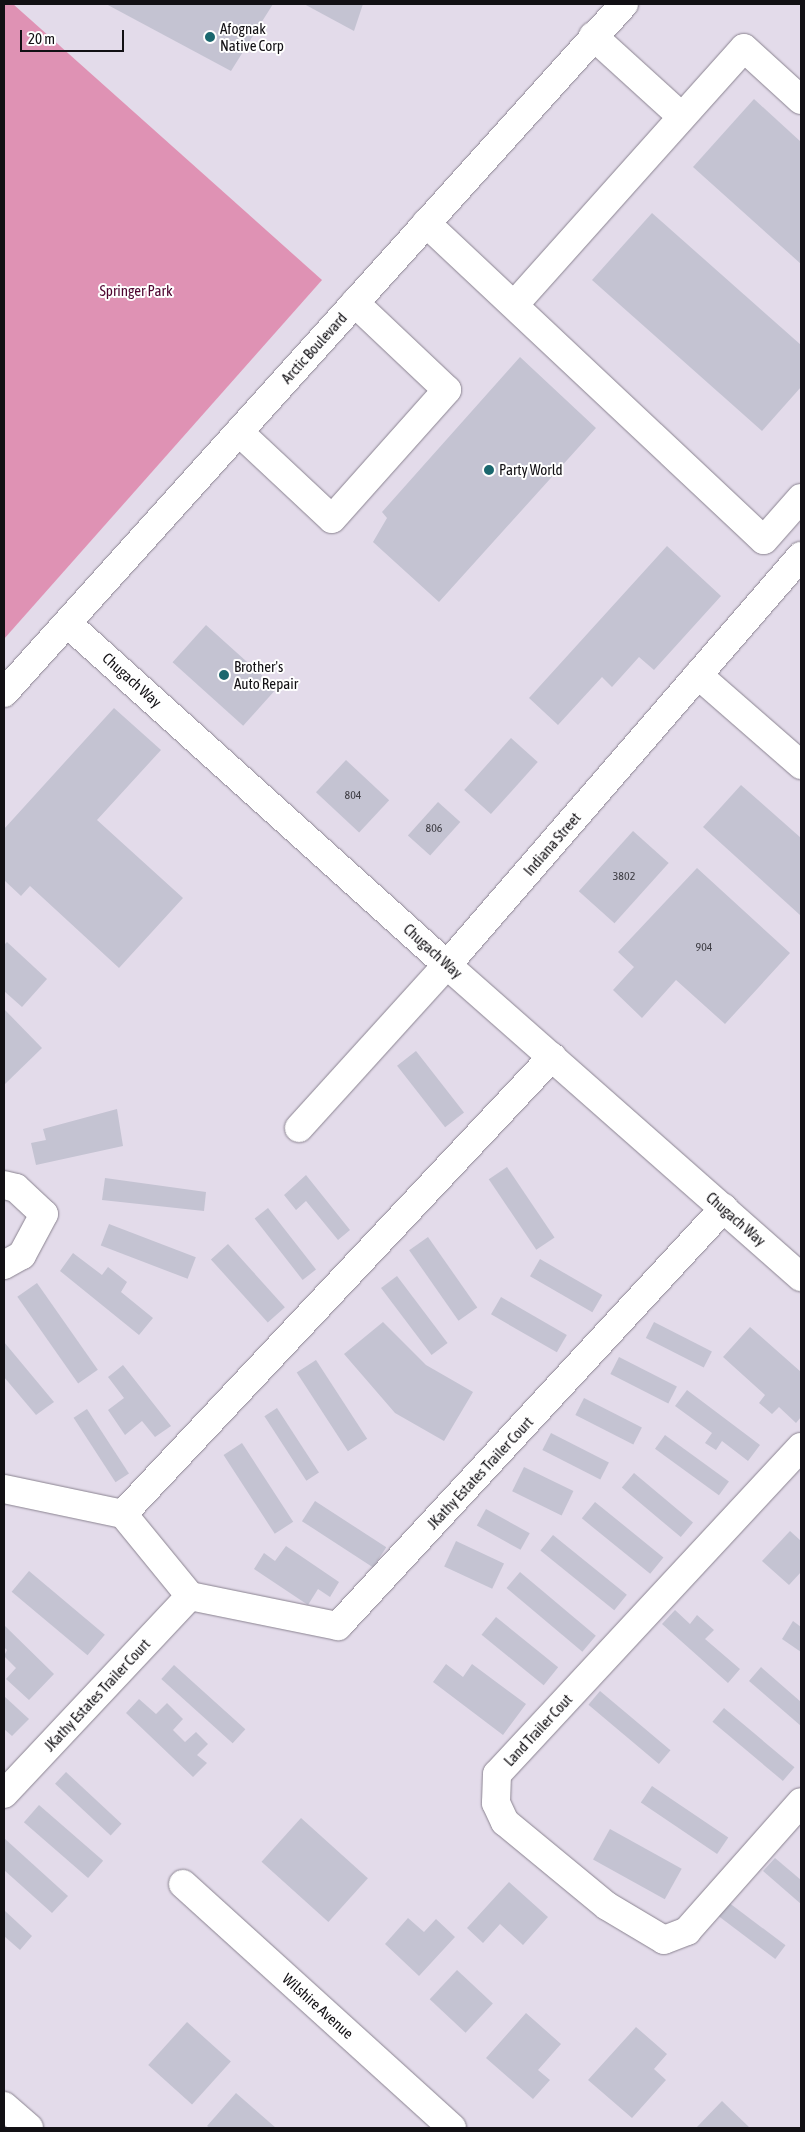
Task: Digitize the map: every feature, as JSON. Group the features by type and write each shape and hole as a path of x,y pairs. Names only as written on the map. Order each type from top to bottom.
{"street":[{"name":"Arctic Boulevard","path":"4,693 593,36 624,4"},
{"path":"593,36 682,117"},
{"path":"515,304 744,48 801,100"},
{"path":"426,223 515,304 764,540 801,498"},
{"path":"238,432 332,519 447,390 355,303"},
{"name":"Indiana Street","path":"299,1128 447,965 801,556"},
{"name":"Chugach Way","path":"67,622 447,965 801,1277"},
{"path":"698,675 801,765"},
{"path":"123,1514 552,1057"},
{"path":"4,1185 16,1188 44,1214 22,1255 4,1265"},
{"name":"JKathy Estates Trailer Court","path":"4,1794 190,1596 338,1626 724,1208"},
{"name":"Land Trailer Cout","path":"801,1447 497,1774 496,1803 505,1822 607,1906 664,1940 687,1931 801,1802"},
{"path":"4,1489 123,1514 190,1596"},
{"name":"Wilshire Avenue","path":"183,1884 452,2128"},
{"path":"4,2106 29,2128"}],"green space":[{"name":"Springer Park","path":"4,4 13,4 322,280 4,639"}],"building":[{"name":"Afognak Native Corp","path":"106,4 273,4 231,71"},
{"name":"Afognak Native Corp","path":"304,4 363,4 354,31"},
{"path":"754,99 801,142 801,264 693,167"},
{"path":"652,213 801,345 801,387 762,431 592,280"},
{"name":"Party World","path":"520,357 596,428 439,602 373,542 387,518 382,512"},
{"path":"667,546 721,596 654,670 639,657 612,687 602,677 558,725 529,698"},
{"name":"Brother's Auto Repair","path":"206,625 277,689 243,726 173,662"},
{"path":"114,708 161,750 97,820 183,898 119,968 30,886 21,896 4,880 4,829"},
{"path":"511,738 538,762 491,814 464,790"},
{"path":"346,760 389,800 359,832 316,792"},
{"path":"741,785 801,838 800,915 703,827"},
{"path":"438,802 460,822 430,856 408,835"},
{"path":"633,831 669,863 614,923 579,891"},
{"path":"697,868 790,953 725,1024 676,980 642,1018 613,990 634,967 618,952"},
{"path":"7,942 47,979 22,1007 4,991 4,945"},
{"path":"4,1009 42,1048 4,1085"},
{"path":"416,1051 464,1112 445,1127 397,1066"},
{"path":"117,1109 123,1146 36,1165 31,1143 46,1140 43,1129"},
{"path":"507,1167 555,1237 536,1250 489,1179"},
{"path":"306,1175 350,1230 338,1240 306,1201 296,1210 284,1195"},
{"path":"105,1178 206,1192 204,1211 102,1200"},
{"path":"268,1208 316,1269 303,1280 255,1218"},
{"path":"109,1224 196,1257 188,1279 101,1245"},
{"path":"428,1237 477,1307 458,1321 409,1250"},
{"path":"228,1244 285,1307 268,1323 211,1259"},
{"path":"73,1253 102,1275 108,1267 127,1282 121,1292 153,1318 139,1335 60,1271"},
{"path":"540,1259 602,1295 592,1312 530,1276"},
{"path":"397,1276 448,1343 432,1355 381,1288"},
{"path":"37,1283 98,1370 78,1384 17,1297"},
{"path":"501,1297 567,1335 557,1352 491,1314"},
{"path":"383,1322 426,1365 473,1392 444,1441 395,1413 344,1354"},
{"path":"654,1322 712,1352 704,1368 646,1338"},
{"path":"750,1327 801,1372 801,1417 796,1423 779,1407 772,1414 759,1403 765,1395 723,1357"},
{"path":"4,1342 54,1402 36,1415 4,1377"},
{"path":"619,1357 677,1387 668,1403 610,1374"},
{"path":"316,1360 367,1439 348,1451 297,1373"},
{"path":"123,1365 171,1426 155,1437 142,1421 125,1435 108,1410 124,1398 108,1377"},
{"path":"687,1390 760,1445 748,1461 722,1441 716,1450 705,1443 712,1433 675,1406"},
{"path":"584,1398 642,1428 633,1444 575,1415"},
{"path":"277,1408 319,1473 306,1481 264,1416"},
{"path":"87,1409 129,1474 116,1482 74,1418"},
{"path":"551,1433 609,1463 600,1479 542,1450"},
{"path":"665,1435 729,1481 719,1495 655,1449"},
{"path":"242,1443 293,1522 275,1534 224,1455"},
{"path":"524,1467 573,1491 562,1515 512,1491"},
{"path":"634,1473 693,1522 681,1537 622,1488"},
{"path":"315,1501 386,1547 373,1567 302,1521"},
{"path":"595,1502 663,1557 650,1574 582,1518"},
{"path":"486,1509 530,1533 521,1550 477,1526"},
{"path":"790,1531 801,1541 801,1572 789,1585 762,1561"},
{"path":"553,1535 627,1595 614,1610 540,1551"},
{"path":"456,1541 504,1563 492,1589 444,1566"},
{"path":"286,1546 339,1582 330,1597 318,1589 308,1605 254,1569 264,1553 275,1561"},
{"path":"29,1571 105,1635 87,1655 12,1592"},
{"path":"520,1572 596,1636 582,1652 507,1588"},
{"path":"675,1610 690,1624 697,1615 714,1630 705,1639 740,1669 728,1683 662,1624"},
{"path":"496,1617 558,1667 544,1685 482,1635"},
{"path":"793,1621 801,1627 801,1652 782,1639"},
{"path":"4,1625 54,1674 29,1700 6,1679 16,1668 4,1656 7,1650 4,1647"},
{"path":"446,1664 463,1677 472,1664 526,1704 503,1735 433,1682"},
{"path":"174,1665 245,1729 233,1743 161,1679"},
{"path":"761,1667 801,1702 801,1726 749,1681"},
{"path":"600,1691 670,1750 659,1764 588,1705"},
{"path":"4,1696 29,1719 12,1736 4,1729"},
{"path":"139,1699 156,1714 167,1703 183,1719 173,1730 185,1742 196,1732 208,1744 197,1755 207,1763 193,1777 126,1713"},
{"path":"724,1708 794,1767 783,1781 712,1722"},
{"path":"66,1772 122,1824 111,1836 55,1784"},
{"path":"652,1786 728,1837 717,1854 641,1803"},
{"path":"39,1805 103,1861 88,1878 24,1822"},
{"path":"301,1818 368,1878 328,1922 262,1862"},
{"path":"610,1829 682,1869 665,1899 593,1860"},
{"path":"4,1838 68,1896 52,1913 4,1870"},
{"path":"775,1858 801,1880 801,1904 763,1871"},
{"path":"509,1882 548,1917 523,1945 500,1924 483,1943 467,1928"},
{"path":"728,1902 786,1945 775,1959 718,1916"},
{"path":"4,1910 32,1936 20,1950 4,1936"},
{"path":"408,1918 424,1932 436,1919 455,1937 419,1976 385,1944"},
{"path":"457,1970 493,2003 466,2033 430,1999"},
{"path":"526,2013 561,2044 538,2070 550,2080 533,2099 486,2058"},
{"path":"187,2022 231,2061 192,2105 148,2065"},
{"path":"636,2027 667,2054 654,2069 666,2080 632,2118 588,2080"},
{"path":"236,2093 276,2128 210,2128 207,2126"},
{"path":"722,2101 750,2128 696,2128"}],"place":[{"name":"Afognak Native Corp","path":"210,37"},
{"name":"Party World","path":"489,470"},
{"name":"Brother's Auto Repair","path":"224,675"}]}
